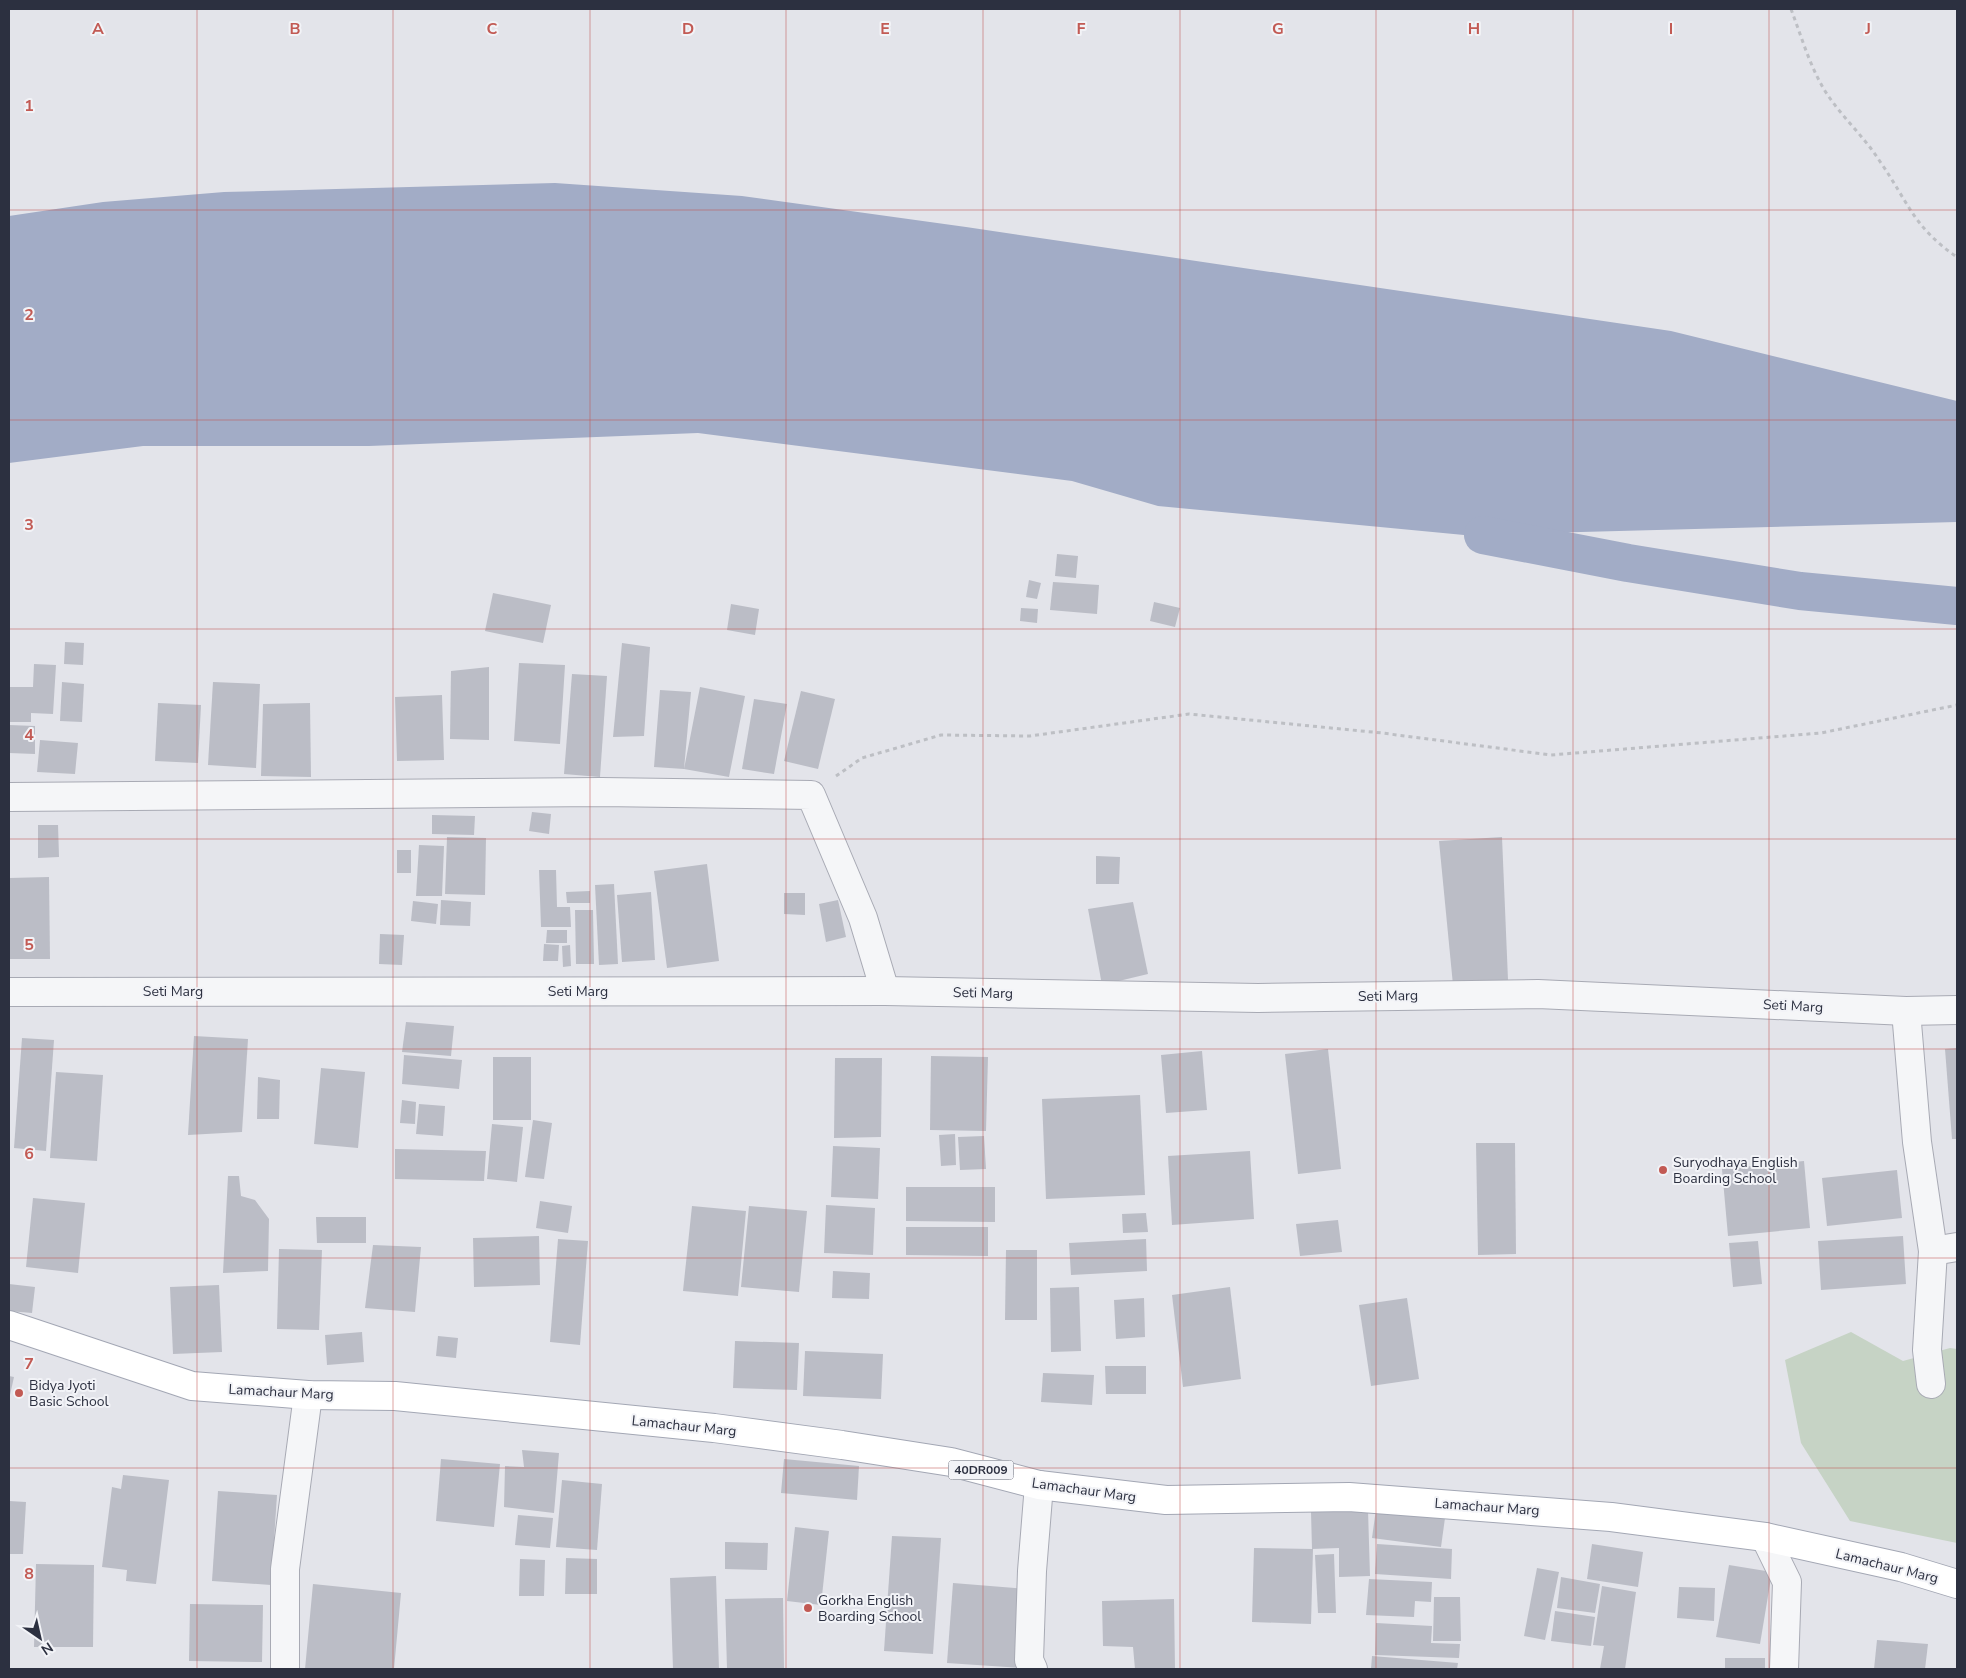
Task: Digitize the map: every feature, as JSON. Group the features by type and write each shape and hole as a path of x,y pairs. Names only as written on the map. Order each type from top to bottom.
{"main road":[{"name":"Lamachaur Marg","path":"9,1325 192,1386 308,1395 395,1396 714,1428 951,1462 1039,1485 1166,1500 1349,1497 1611,1517 1765,1537 1901,1567 1957,1584"}],"street":[{"path":"9,797 601,792 811,795 863,918 885,991"},
{"name":"Seti Marg","path":"9,992 885,991 1258,998 1538,994 1906,1011 1957,1010"},
{"path":"1906,1011 1916,1142 1945,1249 1927,1350 1931,1384"},
{"path":"286,1669 285,1569 308,1395"},
{"path":"1033,1669 1029,1660 1029,1650 1039,1485"},
{"path":"1765,1537 1786,1582 1784,1669"}],"path":[{"path":"1791,9 1807,52 1828,95 1881,162 1909,210 1926,232 1955,256"},
{"path":"811,795 862,758 941,735 1030,736 1190,714 1382,733 1551,755 1821,733 1957,705"}],"green space":[{"path":"1851,1332 1903,1361 1950,1348 1957,1349 1957,1543 1850,1521 1801,1443 1785,1360"}],"water":[{"path":"555,183 742,196 966,227 1671,331 1957,401 1957,522 1464,535 1158,506 1072,481 698,433 369,446 143,446 9,463 9,216 103,202 224,192"}],"building":[{"path":"1057,554 1078,556 1076,578 1055,576"},
{"path":"1029,580 1041,583 1037,599 1026,597"},
{"path":"1053,582 1099,585 1097,614 1050,610"},
{"path":"493,593 551,605 543,643 485,631"},
{"path":"1154,602 1180,608 1175,627 1150,621"},
{"path":"731,604 759,609 755,635 727,630"},
{"path":"1021,608 1038,609 1037,623 1020,621"},
{"path":"65,642 84,643 83,665 64,664"},
{"path":"622,643 650,647 644,736 613,737"},
{"path":"519,663 565,665 560,744 514,741"},
{"path":"34,664 56,665 53,714 31,713 31,722 9,722 9,687 33,687"},
{"path":"489,667 489,740 450,739 451,671"},
{"path":"572,674 607,676 600,777 564,774"},
{"path":"62,682 84,684 82,722 60,721"},
{"path":"213,682 260,684 256,768 208,765"},
{"path":"700,687 745,696 729,777 684,769"},
{"path":"660,690 691,692 684,769 654,767"},
{"path":"801,691 835,699 818,769 784,761"},
{"path":"442,695 444,760 397,761 395,697"},
{"path":"754,699 787,704 774,774 742,769"},
{"path":"158,703 201,705 198,763 155,761"},
{"path":"310,703 311,777 261,776 263,704"},
{"path":"9,725 35,726 35,754 9,753"},
{"path":"40,740 78,743 75,774 37,772"},
{"path":"532,812 551,814 549,834 529,831"},
{"path":"432,815 475,816 474,835 432,834"},
{"path":"38,825 58,825 59,857 38,858"},
{"path":"447,837 486,838 485,895 445,894"},
{"path":"1502,837 1508,980 1453,985 1439,841"},
{"path":"419,845 444,846 442,896 416,896"},
{"path":"397,850 411,850 411,873 397,873"},
{"path":"1096,856 1120,857 1119,884 1096,884"},
{"path":"707,864 719,961 667,968 654,871"},
{"path":"539,870 556,870 557,907 570,907 571,927 541,927"},
{"path":"49,877 50,959 9,959 9,878"},
{"path":"614,884 618,964 599,965 595,885"},
{"path":"590,891 590,903 567,903 566,892"},
{"path":"651,892 655,960 622,962 617,895"},
{"path":"784,893 805,893 805,915 784,914"},
{"path":"441,900 471,902 470,926 440,925"},
{"path":"838,900 846,937 826,942 819,904"},
{"path":"413,901 438,904 436,924 411,921"},
{"path":"1133,902 1148,974 1102,985 1088,909"},
{"path":"575,910 593,910 594,964 576,964"},
{"path":"547,930 567,930 567,943 546,943"},
{"path":"380,934 404,935 402,965 379,964"},
{"path":"544,944 559,945 558,961 543,961"},
{"path":"570,945 571,966 563,967 562,946"},
{"path":"406,1022 454,1026 451,1056 402,1052"},
{"path":"194,1036 248,1039 242,1132 188,1135"},
{"path":"22,1038 54,1040 46,1151 14,1148"},
{"path":"1957,1048 1957,1139 1952,1139 1945,1049"},
{"path":"1328,1049 1341,1169 1298,1174 1285,1054"},
{"path":"1202,1051 1207,1110 1166,1113 1161,1055"},
{"path":"404,1055 462,1060 459,1089 402,1084"},
{"path":"931,1056 988,1057 986,1131 930,1130"},
{"path":"493,1057 531,1057 531,1120 493,1120"},
{"path":"835,1058 882,1058 881,1137 834,1138"},
{"path":"321,1068 365,1072 358,1148 314,1144"},
{"path":"56,1072 103,1075 97,1161 50,1158"},
{"path":"258,1077 280,1080 279,1119 257,1119"},
{"path":"1140,1095 1145,1195 1046,1199 1042,1099"},
{"path":"402,1100 416,1102 415,1124 400,1123"},
{"path":"419,1104 445,1106 443,1136 416,1134"},
{"path":"533,1120 552,1123 544,1179 525,1177"},
{"path":"492,1124 523,1127 517,1182 487,1179"},
{"path":"955,1134 956,1165 941,1166 939,1135"},
{"path":"984,1136 986,1169 960,1170 958,1137"},
{"path":"1476,1143 1515,1143 1516,1254 1478,1255"},
{"path":"833,1146 880,1148 878,1199 831,1197"},
{"path":"395,1149 486,1151 484,1181 395,1179"},
{"path":"1250,1151 1254,1219 1172,1225 1168,1156"},
{"path":"1804,1161 1810,1228 1728,1236 1722,1169"},
{"path":"1897,1170 1902,1218 1827,1226 1822,1178"},
{"path":"228,1176 239,1176 241,1196 255,1200 269,1219 268,1271 223,1273"},
{"path":"906,1187 995,1187 995,1222 906,1221"},
{"path":"33,1198 85,1203 78,1273 26,1267"},
{"path":"540,1201 572,1206 568,1233 536,1228"},
{"path":"826,1205 875,1208 873,1255 824,1253"},
{"path":"692,1206 746,1211 738,1296 683,1291"},
{"path":"749,1206 807,1211 799,1292 741,1287"},
{"path":"1146,1213 1148,1232 1123,1233 1122,1214"},
{"path":"316,1217 366,1217 366,1243 317,1243"},
{"path":"1338,1220 1342,1252 1300,1256 1296,1224"},
{"path":"906,1227 988,1227 988,1256 906,1255"},
{"path":"539,1236 540,1285 474,1287 473,1238"},
{"path":"1903,1236 1906,1284 1821,1290 1818,1241"},
{"path":"558,1239 588,1241 580,1345 550,1342"},
{"path":"1146,1239 1147,1271 1071,1275 1069,1243"},
{"path":"1758,1241 1762,1284 1733,1287 1729,1243"},
{"path":"373,1245 421,1247 415,1312 365,1308"},
{"path":"279,1249 322,1250 319,1330 277,1329"},
{"path":"1006,1250 1037,1250 1037,1320 1005,1320"},
{"path":"833,1271 870,1273 869,1299 832,1298"},
{"path":"9,1284 35,1287 32,1313 9,1311"},
{"path":"219,1285 222,1352 173,1354 170,1287"},
{"path":"1079,1287 1081,1351 1051,1352 1050,1288"},
{"path":"1230,1287 1241,1379 1183,1387 1172,1295"},
{"path":"1144,1298 1145,1337 1116,1339 1114,1300"},
{"path":"1407,1298 1419,1379 1371,1386 1359,1305"},
{"path":"362,1332 364,1362 327,1365 325,1335"},
{"path":"438,1336 458,1338 456,1358 436,1356"},
{"path":"735,1341 799,1343 797,1390 733,1388"},
{"path":"805,1351 883,1354 881,1399 803,1396"},
{"path":"1105,1366 1146,1366 1146,1394 1106,1394"},
{"path":"1043,1373 1094,1375 1092,1405 1041,1402"},
{"path":"9,1376 14,1377 10,1395 9,1395"},
{"path":"522,1450 559,1453 554,1513 504,1507 505,1466 524,1467"},
{"path":"441,1459 500,1464 494,1527 436,1521"},
{"path":"784,1459 859,1466 857,1500 781,1493"},
{"path":"123,1475 169,1480 156,1584 126,1581 127,1570 102,1567 112,1487 121,1489"},
{"path":"562,1480 602,1484 597,1550 556,1547"},
{"path":"218,1491 277,1495 271,1585 212,1581"},
{"path":"9,1501 26,1502 23,1554 9,1554"},
{"path":"1376,1509 1445,1518 1441,1547 1372,1538"},
{"path":"1368,1510 1370,1576 1339,1577 1339,1548 1312,1549 1311,1512"},
{"path":"518,1515 553,1518 550,1548 515,1545"},
{"path":"795,1527 829,1531 821,1605 787,1601"},
{"path":"892,1536 941,1538 933,1654 884,1651"},
{"path":"725,1542 768,1543 767,1570 725,1569"},
{"path":"1377,1544 1452,1549 1451,1579 1375,1574"},
{"path":"1592,1544 1643,1552 1638,1587 1587,1579"},
{"path":"1254,1548 1313,1549 1311,1624 1252,1622"},
{"path":"1334,1554 1336,1613 1318,1613 1315,1555"},
{"path":"566,1558 597,1559 597,1594 565,1594"},
{"path":"520,1559 545,1560 544,1596 519,1596"},
{"path":"36,1564 94,1565 93,1647 34,1647"},
{"path":"1729,1565 1772,1572 1760,1644 1716,1637"},
{"path":"1537,1568 1559,1572 1545,1640 1524,1636"},
{"path":"716,1576 719,1669 673,1669 670,1578"},
{"path":"1561,1577 1600,1584 1595,1613 1557,1608"},
{"path":"1369,1579 1432,1582 1431,1602 1415,1601 1414,1617 1366,1615"},
{"path":"953,1583 1026,1589 1020,1668 947,1663"},
{"path":"313,1584 401,1593 394,1669 305,1669"},
{"path":"1602,1586 1636,1592 1625,1669 1600,1669 1604,1646 1593,1645"},
{"path":"1679,1587 1715,1588 1714,1621 1677,1618"},
{"path":"1434,1597 1460,1597 1461,1641 1433,1641"},
{"path":"783,1598 784,1669 727,1669 725,1599"},
{"path":"1174,1599 1175,1669 1135,1669 1133,1647 1103,1646 1102,1601"},
{"path":"190,1604 263,1605 262,1662 189,1661"},
{"path":"1555,1611 1595,1617 1591,1646 1551,1641"},
{"path":"1376,1623 1432,1626 1431,1643 1460,1644 1459,1658 1375,1655"},
{"path":"1877,1640 1928,1644 1925,1669 1874,1669"},
{"path":"1372,1656 1458,1663 1457,1669 1371,1669"},
{"path":"1725,1658 1765,1658 1765,1669 1725,1669"}],"waterway":[{"path":"1483,535 1628,563 1800,591 1957,606"}],"place":[{"name":"Suryodhaya English Boarding School","path":"1663,1170"},
{"name":"Bidya Jyoti Basic School","path":"19,1393"},
{"name":"Gorkha English Boarding School","path":"808,1608"}]}
